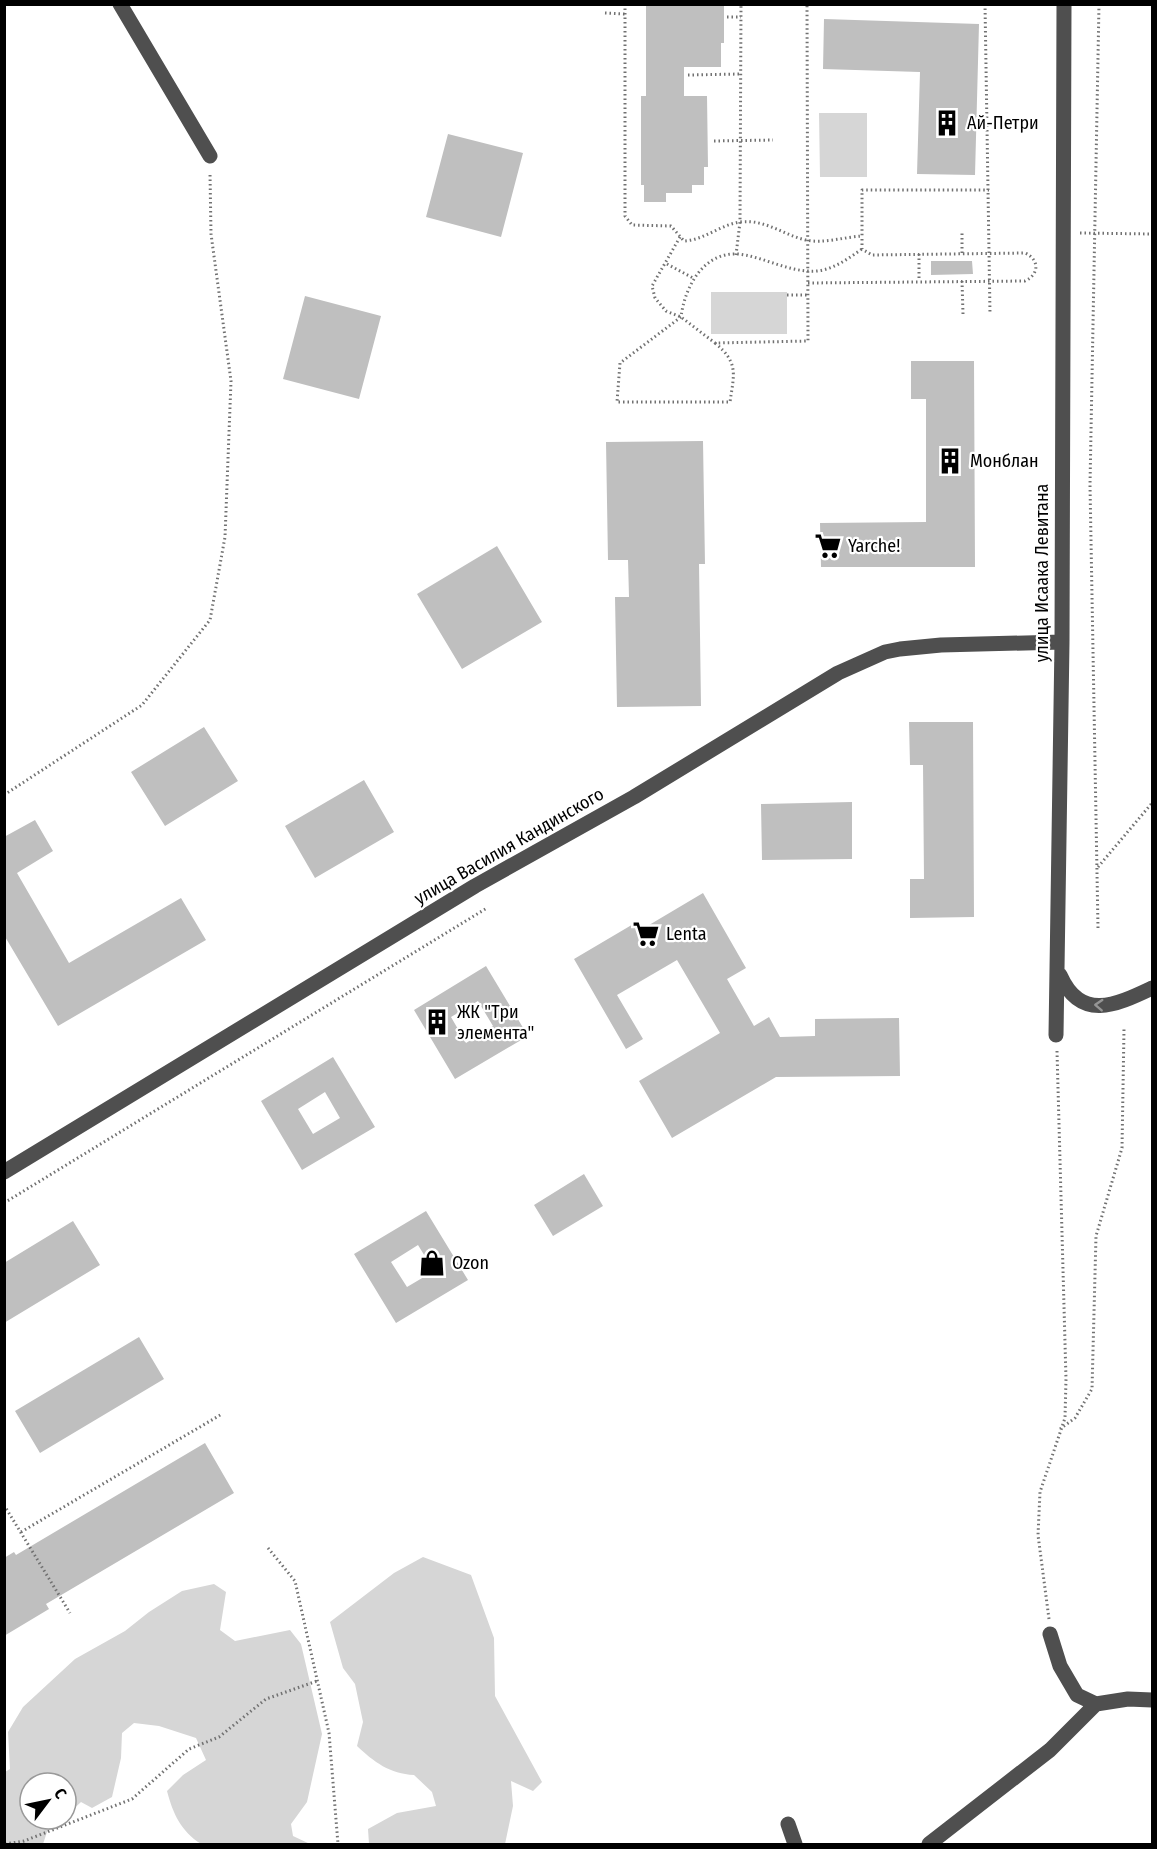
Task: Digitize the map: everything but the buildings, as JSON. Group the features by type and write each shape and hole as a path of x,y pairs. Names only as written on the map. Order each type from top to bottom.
{"street":[{"path":"120,4 210,156"},
{"name":"улица Исаака Левитана","path":"1056,1035 1059,972 1062,642 1064,4"},
{"name":"улица Василия Кандинского","path":"4,1172 474,886 634,797 838,673 885,652 900,649 941,645 1062,642"},
{"path":"1059,972 1067,992 1080,1001 1095,1006 1114,1005 1152,988"},
{"path":"1050,1634 1060,1666 1077,1695 1096,1704 1128,1699 1152,1700"},
{"path":"929,1845 1050,1750 1096,1704"},
{"path":"788,1824 795,1845"}],"path":[{"path":"624,4 625,216 632,225 671,226 684,241 697,241 704,234 740,222 765,224 808,240 862,236"},
{"path":"736,255 740,222 741,4"},
{"path":"715,343 808,341 807,4"},
{"path":"985,4 990,314"},
{"path":"1098,928 1090,485 1099,4"},
{"path":"605,14 624,14"},
{"path":"727,17 741,17"},
{"path":"688,75 740,74"},
{"path":"714,141 774,140"},
{"path":"4,795 142,705 210,620 225,537 231,381 211,234 210,156"},
{"path":"862,249 862,190 989,190"},
{"path":"962,232 962,254"},
{"path":"1063,233 1152,234"},
{"path":"680,237 667,264 652,286 656,298 666,311 681,317 729,354 734,366 730,402 617,402 620,363 681,317 683,301 697,272 720,258 742,254 808,271 840,264 862,249"},
{"path":"808,284 1025,281 1035,273 1037,267 1034,258 1025,252 872,255 862,249"},
{"path":"919,254 919,281"},
{"path":"667,264 693,278"},
{"path":"962,281 963,314"},
{"path":"787,295 808,295"},
{"path":"1097,869 1152,803"},
{"path":"4,1203 487,908"},
{"path":"1060,1429 1075,1418 1092,1389 1096,1236 1122,1148 1124,1029"},
{"path":"1050,1634 1038,1534 1040,1492 1065,1418 1066,1379 1056,1035"},
{"path":"21,1532 222,1414"},
{"path":"4,1505 70,1613"},
{"path":"268,1548 294,1581 329,1733 338,1845"},
{"path":"5,1845 132,1799 189,1749 219,1737 266,1699 317,1681"}],"shaded area":[{"path":"819,113 867,113 867,177 820,177"},
{"path":"711,292 787,292 787,334 711,334"},
{"path":"423,1557 471,1575 494,1638 495,1696 542,1782 533,1791 511,1781 513,1806 505,1844 369,1844 368,1829 397,1813 436,1806 432,1792 414,1775 397,1772 383,1766 357,1746 363,1722 355,1684 343,1668 330,1622 394,1573"},
{"path":"214,1584 226,1592 220,1630 235,1641 290,1630 301,1644 322,1734 307,1802 291,1824 293,1836 310,1844 201,1844 179,1821 167,1791 183,1775 206,1760 196,1738 159,1726 134,1723 122,1733 121,1758 112,1797 92,1808 81,1802 78,1805 78,1771 18,1771 18,1831 48,1831 43,1844 5,1844 5,1772 10,1769 8,1732 23,1707 75,1659 125,1631 182,1591"}],"place":[{"name":"Ай-Петри","path":"947,123"},
{"name":"Монблан","path":"950,461"},
{"name":"Yarche!","path":"828,546"},
{"name":"Lenta","path":"646,934"},
{"name":"ЖК \"Три элемента\"","path":"437,1022"},
{"name":"Ozon","path":"432,1263"}]}
